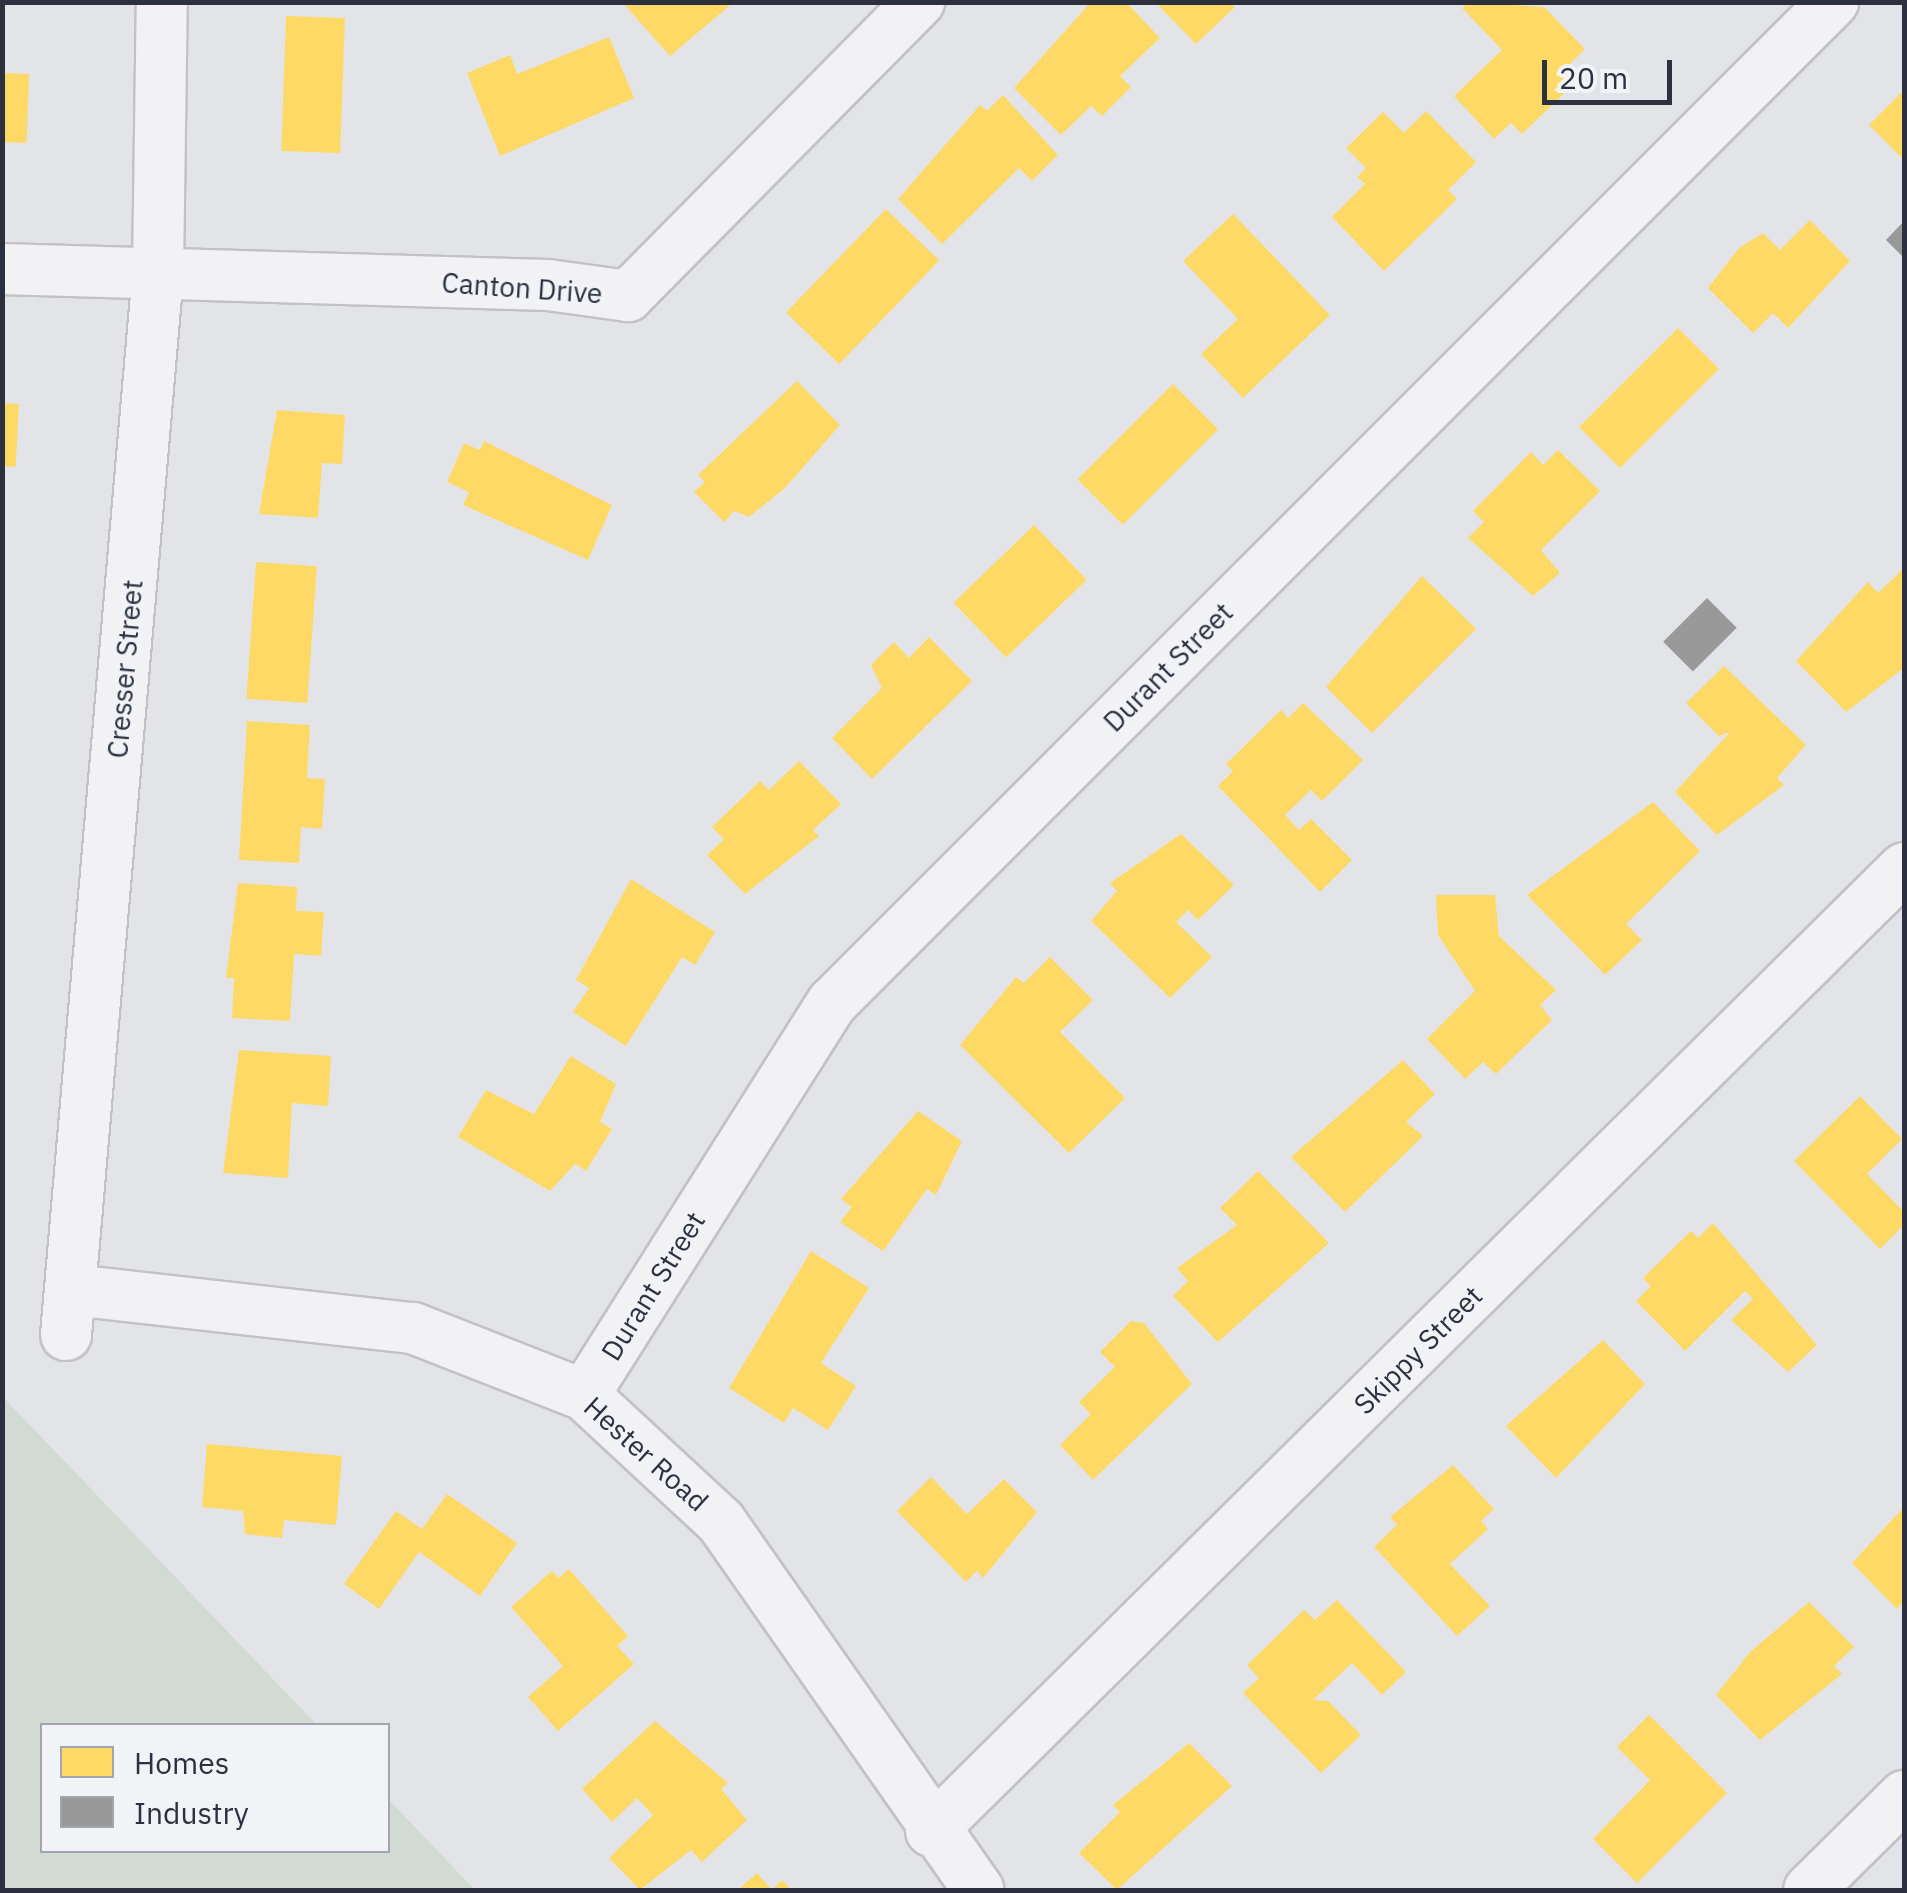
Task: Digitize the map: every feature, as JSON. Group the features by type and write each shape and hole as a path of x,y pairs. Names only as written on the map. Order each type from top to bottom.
{"street":[{"name":"Cresser Street","path":"69,1312 158,273 162,2"},
{"name":"Canton Drive","path":"2,268 548,285 628,296 919,2"},
{"name":"Durant Street","path":"584,1395 832,1003 1833,2"},
{"name":"Skippy Street","path":"931,1831 1904,868"},
{"name":"Hester Road","path":"69,1312 413,1328 584,1395 721,1522 931,1831 979,1890"},
{"path":"1809,1890 1904,1796"}],"shaded area":[{"path":"2,1396 315,1723 40,1723 40,1853 390,1853 390,1801 475,1890 3,1890"}],"building: Homes":[{"path":"622,2 734,2 670,56"},
{"path":"1091,2 1126,2 1160,38 1120,76 1131,87 1102,116 1091,106 1061,135 1014,88"},
{"path":"1155,2 1231,2 1235,7 1196,44"},
{"path":"1468,2 1544,7 1585,49 1569,65 1581,77 1522,134 1511,123 1494,139 1454,96 1502,50 1462,8"},
{"path":"286,16 345,18 340,153 281,151"},
{"path":"609,37 634,98 500,156 467,73 510,55 517,74"},
{"path":"2,73 29,74 27,143 2,142"},
{"path":"1904,90 1904,160 1869,125"},
{"path":"1003,95 1058,155 1032,181 1019,168 942,244 898,199 980,105 987,111"},
{"path":"1426,111 1476,162 1448,190 1457,199 1384,271 1332,217 1365,184 1357,177 1366,168 1346,148 1383,112 1404,133"},
{"path":"886,209 939,260 839,364 786,313"},
{"path":"1233,214 1330,315 1243,398 1201,354 1238,319 1183,261"},
{"path":"1810,220 1850,261 1788,328 1773,313 1753,333 1708,288 1739,248 1763,233 1780,250"},
{"path":"1678,328 1719,369 1620,468 1579,427"},
{"path":"797,381 840,425 785,488 749,517 734,511 724,522 694,492 705,482 698,475"},
{"path":"1173,384 1218,429 1123,525 1078,479"},
{"path":"2,403 19,404 16,467 2,466"},
{"path":"277,410 345,415 342,464 322,463 318,518 259,514"},
{"path":"484,441 612,505 588,560 463,505 469,492 447,482 464,443 480,450"},
{"path":"1558,450 1600,491 1541,550 1560,573 1533,596 1468,538 1484,522 1473,511 1531,452 1543,465"},
{"path":"1034,525 1087,580 1006,657 953,603"},
{"path":"256,562 317,566 307,703 246,699"},
{"path":"1904,568 1904,668 1846,712 1796,661 1868,582 1878,593"},
{"path":"1422,576 1476,629 1372,733 1326,687"},
{"path":"929,637 972,681 872,779 832,738 882,688 871,665 894,642 909,658"},
{"path":"1724,666 1806,745 1777,778 1784,785 1717,835 1675,792 1730,732 1719,736 1686,703"},
{"path":"1303,703 1363,760 1322,801 1311,790 1285,815 1299,830 1311,819 1352,860 1320,892 1218,786 1233,771 1226,764 1281,710 1288,718"},
{"path":"247,721 310,725 307,778 325,779 322,829 301,827 299,863 239,860"},
{"path":"799,761 841,804 813,830 819,836 745,894 707,855 724,839 712,827 760,781 769,790"},
{"path":"1653,802 1700,851 1626,924 1642,940 1605,975 1527,895"},
{"path":"1181,834 1234,885 1198,920 1188,910 1176,922 1212,957 1170,998 1091,921 1117,891 1110,883"},
{"path":"631,879 715,932 695,965 682,957 626,1046 573,1012 589,988 576,980"},
{"path":"238,883 297,887 296,911 324,912 321,956 294,954 290,1021 232,1018 234,978 226,978"},
{"path":"1436,895 1495,895 1499,936 1556,990 1540,1005 1552,1020 1496,1074 1483,1062 1465,1079 1427,1039 1475,991 1438,935"},
{"path":"1050,957 1093,1000 1060,1032 1125,1098 1069,1153 960,1045 1016,977 1024,983"},
{"path":"239,1050 331,1056 328,1106 292,1103 288,1178 223,1173"},
{"path":"571,1056 616,1084 600,1122 612,1129 586,1171 575,1164 550,1191 458,1137 486,1090 534,1114"},
{"path":"1403,1060 1435,1094 1406,1122 1423,1136 1345,1212 1291,1157"},
{"path":"1860,1096 1902,1139 1867,1174 1904,1212 1904,1225 1880,1249 1794,1161"},
{"path":"918,1111 962,1141 936,1195 927,1189 883,1251 840,1222 852,1207 841,1199"},
{"path":"1258,1171 1329,1243 1218,1342 1173,1296 1188,1281 1177,1268 1237,1225 1220,1208"},
{"path":"1713,1223 1817,1345 1788,1372 1731,1320 1753,1299 1745,1291 1685,1351 1636,1301 1651,1286 1643,1278 1691,1231 1698,1238"},
{"path":"811,1251 869,1288 821,1363 856,1386 828,1430 793,1408 784,1423 729,1388"},
{"path":"1131,1321 1144,1323 1192,1384 1093,1480 1060,1445 1091,1414 1079,1402 1115,1367 1100,1352"},
{"path":"1603,1340 1645,1384 1556,1478 1506,1426"},
{"path":"207,1444 342,1456 336,1525 284,1520 282,1538 245,1534 243,1511 202,1507"},
{"path":"1453,1465 1494,1509 1481,1521 1488,1529 1450,1564 1490,1606 1457,1636 1374,1547 1397,1525 1390,1517"},
{"path":"931,1477 967,1514 1004,1479 1037,1512 983,1578 977,1571 966,1582 897,1511"},
{"path":"447,1494 517,1543 480,1596 419,1552 379,1609 344,1584 396,1511 422,1529"},
{"path":"1904,1507 1904,1601 1897,1609 1852,1563"},
{"path":"569,1569 628,1636 617,1646 634,1664 558,1731 528,1697 563,1666 511,1607 552,1571 559,1578"},
{"path":"1337,1600 1406,1672 1382,1695 1352,1663 1313,1700 1328,1701 1361,1735 1321,1773 1243,1693 1259,1678 1247,1665 1304,1610 1315,1620"},
{"path":"1809,1602 1854,1647 1834,1666 1842,1674 1760,1740 1716,1695 1750,1652"},
{"path":"1649,1715 1727,1793 1637,1883 1593,1839 1650,1780 1617,1747"},
{"path":"655,1721 728,1783 721,1789 747,1820 702,1862 691,1850 640,1890 609,1858 653,1815 637,1798 612,1822 582,1789"},
{"path":"1189,1743 1232,1786 1117,1890 1079,1853 1120,1812 1113,1805"},
{"path":"757,1873 772,1890 738,1890"},
{"path":"782,1880 792,1890 772,1890"}],"building: Industry":[{"path":"1904,221 1904,258 1886,240"},
{"path":"1707,598 1737,628 1693,672 1663,642"}]}
